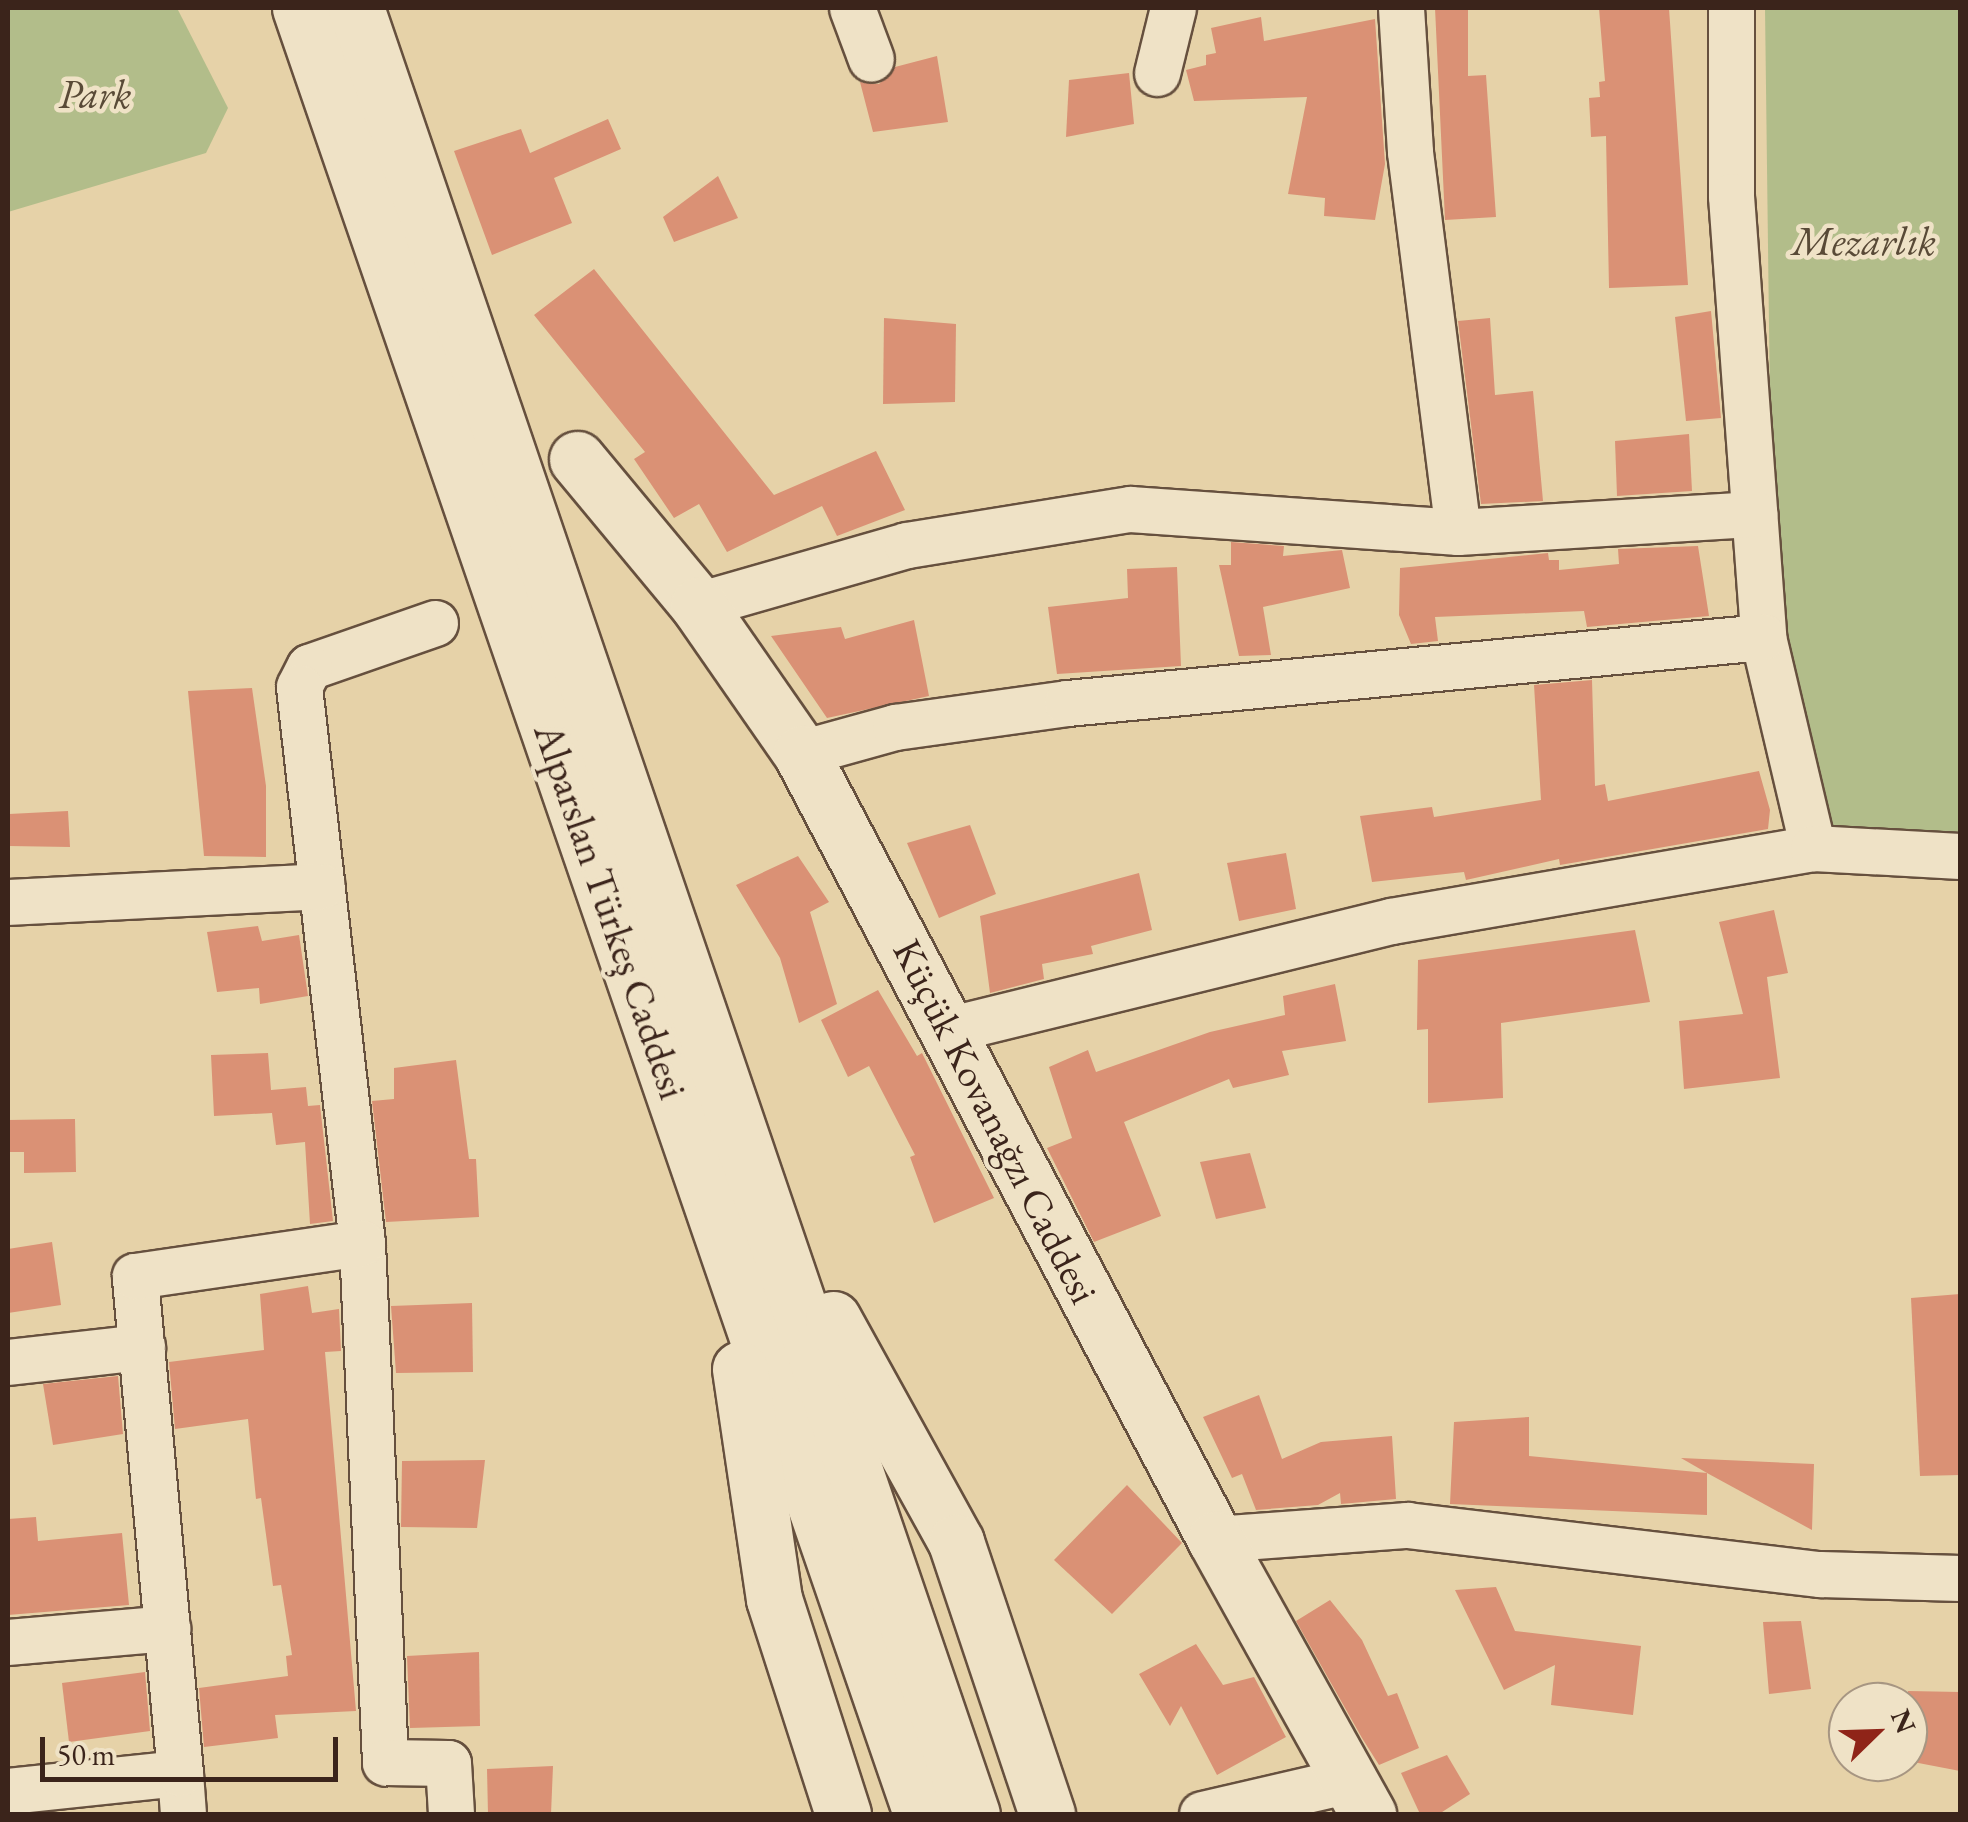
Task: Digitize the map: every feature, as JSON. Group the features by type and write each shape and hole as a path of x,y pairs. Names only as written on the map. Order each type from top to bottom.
{"main road":[{"name":"Alparslan Türkeş Caddesi","path":"300,8 921,1814"},
{"name":"Alparslan Türkeş Caddesi","path":"356,8 972,1814"},
{"name":"Küçük Kovanağzı Caddesi","path":"576,460 698,605 800,753 950,1029 1215,1539 1359,1797"},
{"path":"586,840 599,952 743,1377 774,1598 843,1814"},
{"path":"641,841 716,976 845,1346 956,1542 1047,1814"}],"street":[{"path":"852,8 871,59"},
{"path":"1157,72 1173,8"},
{"path":"1401,8 1410,152 1458,532"},
{"path":"1730,8 1731,196 1764,638 1813,848"},
{"path":"698,605 906,544 1130,508 1458,532 1754,514"},
{"path":"435,623 308,667 299,687 362,1242 385,1762 448,1763 451,1814"},
{"path":"800,753 895,727 1067,703 1764,638"},
{"path":"950,1029 1391,921 1813,848 1960,856"},
{"path":"8,902 322,886"},
{"path":"8,1791 182,1794 135,1276 362,1242"},
{"path":"8,1362 142,1347"},
{"path":"1215,1539 1407,1525 1820,1574 1960,1578"},
{"path":"8,1642 166,1628"},
{"path":"1202,1814 1359,1797"}],"green space":[{"name":"Park","path":"8,8 177,8 228,108 206,153 8,212"},
{"name":"Mezarlık","path":"1765,8 1960,8 1960,854 1838,851 1801,706 1772,563"}],"building":[{"path":"1435,8 1468,8 1468,76 1486,75 1496,217 1445,220"},
{"path":"1599,8 1669,8 1688,285 1609,288 1606,136 1591,137 1589,98 1600,97 1599,82 1605,81"},
{"path":"1261,17 1264,41 1375,19 1385,164 1375,220 1324,216 1325,198 1288,194 1307,97 1194,101 1186,70 1206,65 1206,55 1216,53 1211,28"},
{"path":"937,56 948,122 873,132 860,82 879,84 895,67"},
{"path":"1129,73 1134,124 1066,137 1069,80"},
{"path":"608,119 621,149 554,178 572,223 492,255 454,151 521,129 530,153"},
{"path":"718,176 738,218 674,242 663,217"},
{"path":"594,269 774,495 876,451 905,510 837,536 822,506 727,552 699,504 674,518 634,459 645,452 534,315"},
{"path":"1711,311 1721,418 1686,421 1675,317"},
{"path":"884,318 956,324 955,402 883,404"},
{"path":"1490,318 1495,395 1533,391 1543,501 1481,504 1458,321"},
{"path":"1689,434 1692,491 1617,496 1615,441"},
{"path":"1231,542 1284,546 1283,556 1342,550 1350,588 1263,607 1271,655 1239,656 1219,565 1231,565"},
{"path":"1698,546 1709,616 1587,627 1584,611 1435,617 1438,641 1411,644 1399,615 1400,568 1548,553 1549,560 1559,560 1559,570 1619,564 1618,549"},
{"path":"1177,567 1181,666 1057,674 1048,607 1128,598 1127,569"},
{"path":"914,620 929,696 827,718 771,636 841,627 845,639"},
{"path":"1592,680 1595,786 1605,784 1608,801 1759,771 1770,810 1768,829 1560,865 1559,859 1466,880 1464,872 1372,882 1360,816 1432,807 1434,817 1541,800 1534,685"},
{"path":"252,688 266,786 266,857 204,856 188,691"},
{"path":"68,811 70,847 9,846 9,814"},
{"path":"970,825 996,894 939,918 907,843"},
{"path":"1286,853 1296,909 1239,921 1227,863"},
{"path":"798,856 829,902 810,912 837,1004 799,1023 780,958 736,885"},
{"path":"1139,873 1152,930 1091,946 1093,954 1042,964 1044,979 990,993 980,916"},
{"path":"1774,910 1788,973 1767,977 1780,1078 1684,1089 1679,1021 1743,1014 1719,922"},
{"path":"258,926 262,941 299,935 308,996 260,1004 259,988 217,992 207,932"},
{"path":"1635,930 1650,1002 1501,1023 1503,1098 1428,1103 1428,1029 1417,1030 1418,960"},
{"path":"1335,984 1346,1041 1282,1051 1289,1075 1233,1088 1229,1079 1124,1122 1161,1216 1094,1242 1047,1148 1072,1138 1049,1067 1088,1050 1096,1072 1210,1032 1285,1015 1283,996"},
{"path":"878,990 917,1056 922,1053 994,1198 934,1223 910,1157 915,1155 869,1066 848,1077 821,1020"},
{"path":"268,1053 271,1090 306,1087 308,1106 320,1105 333,1221 310,1224 305,1142 276,1145 272,1113 214,1116 211,1055"},
{"path":"456,1060 469,1159 476,1159 479,1217 386,1222 372,1101 394,1099 394,1068"},
{"path":"75,1119 76,1172 24,1173 24,1152 8,1152 8,1120"},
{"path":"1250,1153 1266,1208 1216,1219 1200,1162"},
{"path":"52,1242 61,1305 8,1313 8,1249"},
{"path":"308,1286 312,1313 339,1309 341,1351 325,1352 356,1711 275,1715 278,1738 204,1747 199,1688 288,1676 286,1656 292,1655 281,1585 273,1586 261,1498 256,1499 248,1419 175,1429 169,1362 264,1350 260,1294"},
{"path":"1960,1294 1960,1475 1920,1476 1911,1298"},
{"path":"472,1303 473,1372 396,1373 391,1306"},
{"path":"118,1376 123,1434 53,1445 43,1384"},
{"path":"1259,1395 1282,1459 1321,1442 1392,1436 1396,1499 1341,1504 1340,1493 1318,1505 1256,1510 1242,1474 1232,1478 1203,1417"},
{"path":"1529,1417 1529,1456 1707,1473 1707,1515 1450,1504 1454,1422"},
{"path":"1681,1458 1814,1464 1812,1530 1707,1473"},
{"path":"485,1460 477,1528 401,1527 402,1461"},
{"path":"1127,1485 1182,1543 1112,1614 1054,1560"},
{"path":"36,1517 38,1541 122,1533 129,1605 8,1615 8,1519"},
{"path":"1496,1587 1515,1631 1641,1646 1633,1715 1551,1705 1555,1665 1504,1690 1455,1590"},
{"path":"1330,1600 1362,1640 1388,1696 1397,1693 1419,1748 1379,1765 1362,1738 1296,1621"},
{"path":"1801,1621 1811,1689 1769,1694 1763,1622"},
{"path":"1196,1644 1223,1685 1254,1677 1286,1737 1217,1775 1181,1706 1170,1726 1139,1674"},
{"path":"479,1652 480,1726 410,1728 407,1656"},
{"path":"145,1672 150,1731 69,1742 62,1683"},
{"path":"1928,1691 1960,1692 1960,1771 1928,1765"},
{"path":"1447,1755 1470,1794 1439,1814 1420,1814 1401,1773"},
{"path":"553,1766 551,1814 488,1814 487,1769"}]}
